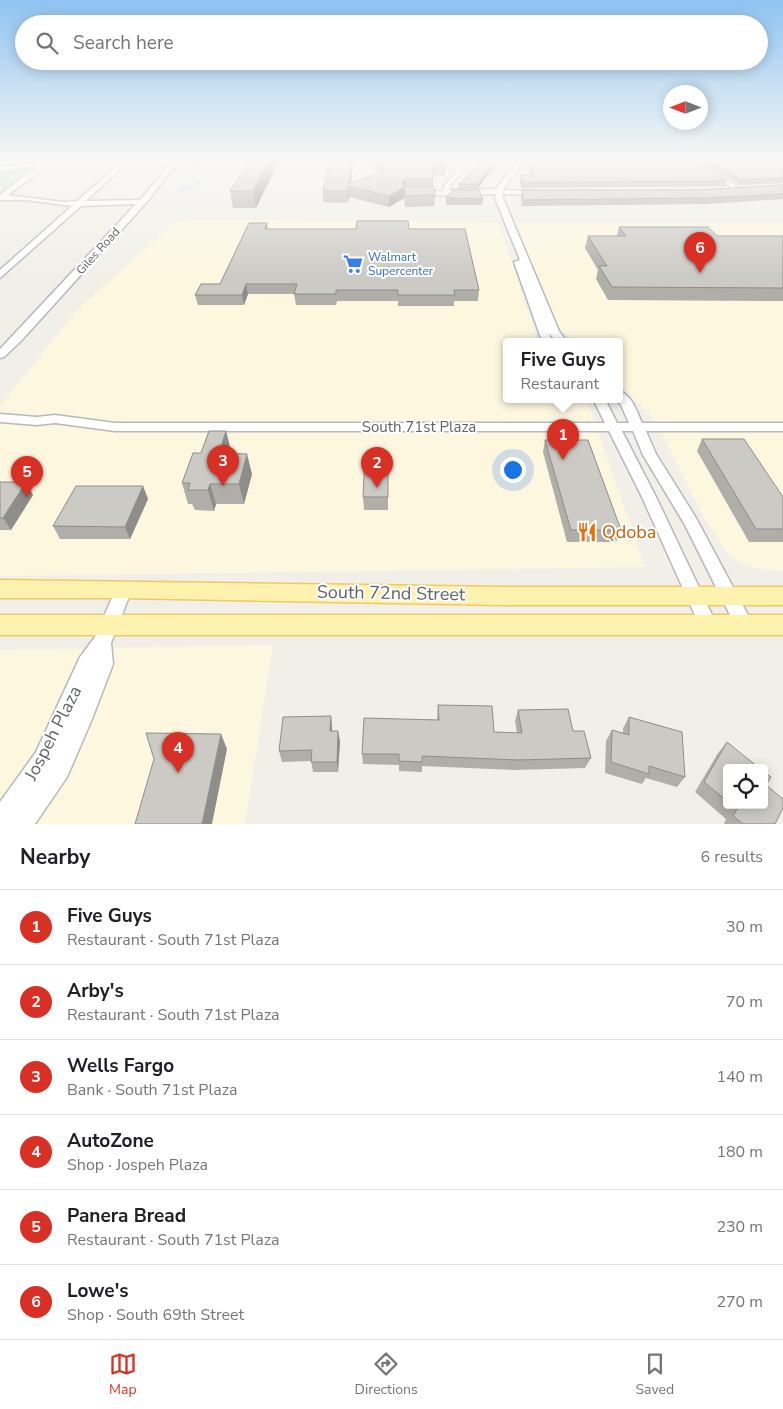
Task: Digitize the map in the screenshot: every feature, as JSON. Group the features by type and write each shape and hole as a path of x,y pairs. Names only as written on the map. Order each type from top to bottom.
{"main road":[{"name":"South 72nd Street","path":"0,589 124,589 504,596 783,596"},
{"name":"South 72nd Street","path":"0,625 105,634 783,625"}],"street":[{"path":"27,199 78,204 140,204"},
{"path":"0,275 83,199"},
{"name":"Giles Road","path":"0,354 17,340 144,199"},
{"path":"502,199 518,247 527,263 554,332 559,338"},
{"path":"518,247 516,255 518,263 545,338"},
{"name":"Giles Road","path":"0,367 17,340"},
{"path":"623,400 627,404 650,455 691,522 744,625"},
{"path":"601,403 708,625"},
{"name":"South 71st Plaza","path":"0,410 48,413 55,419"},
{"name":"South 71st Plaza","path":"0,418 37,421 55,419 116,427 783,427"},
{"name":"Jospeh Plaza","path":"0,822 44,760 87,663 105,634 124,589"},
{"name":"Jospeh Plaza","path":"21,824 59,769 85,712 104,664 105,634"}],"shaded area":[{"path":"177,221 498,222 537,338 503,338 503,403 588,403 645,567 0,576 0,406 77,310"},
{"path":"513,223 783,223 783,571 755,568 739,562 727,553 702,514 654,418 623,389 623,338 570,338 558,327"},
{"path":"273,645 245,824 0,824 0,650"}],"building":[{"name":"Walmart Supercenter","path":"357,221 408,221 409,229 465,229 479,290 454,290 455,295 398,295 398,290 336,290 336,294 294,294 297,284 246,284 242,295 195,295 201,284 220,284 249,223 267,223 265,229 356,229"},
{"path":"619,227 708,227 717,236 783,236 783,288 612,287 599,266 607,266 588,236 626,236"},
{"path":"209,431 226,431 219,453 247,454 239,484 210,484 208,490 188,490 190,483 182,483 193,453 201,453"},
{"path":"702,439 744,439 783,497 783,529 756,529"},
{"path":"545,440 588,440 621,530 571,530"},
{"path":"365,455 388,455 388,497 363,497"},
{"path":"0,482 26,482 3,518 0,518"},
{"path":"76,486 143,486 125,527 53,526"},
{"path":"438,705 492,706 494,732 522,733 518,710 568,709 573,731 584,731 591,758 518,760 422,756 422,762 399,761 399,754 362,754 364,718 439,720"},
{"path":"331,716 330,731 338,731 337,762 311,762 312,750 279,751 283,717"},
{"path":"629,717 682,732 685,777 649,766 649,774 611,762 612,730 629,735"},
{"path":"146,733 221,734 202,824 135,824 154,759"},
{"path":"727,742 754,764 723,764 723,798 704,782"},
{"path":"768,787 783,799 783,808 775,824 743,824 733,816 737,809 768,809"}],"place":[{"name":"Walmart Supercenter","path":"353,264"},
{"name":"Lowe's","path":"700,273"},
{"name":"Five Guys","path":"563,460"},
{"name":"Wells Fargo","path":"223,486"},
{"name":"Arby's","path":"377,488"},
{"name":"Panera Bread","path":"27,497"},
{"name":"Qdoba","path":"587,532"},
{"name":"AutoZone","path":"178,773"}]}
